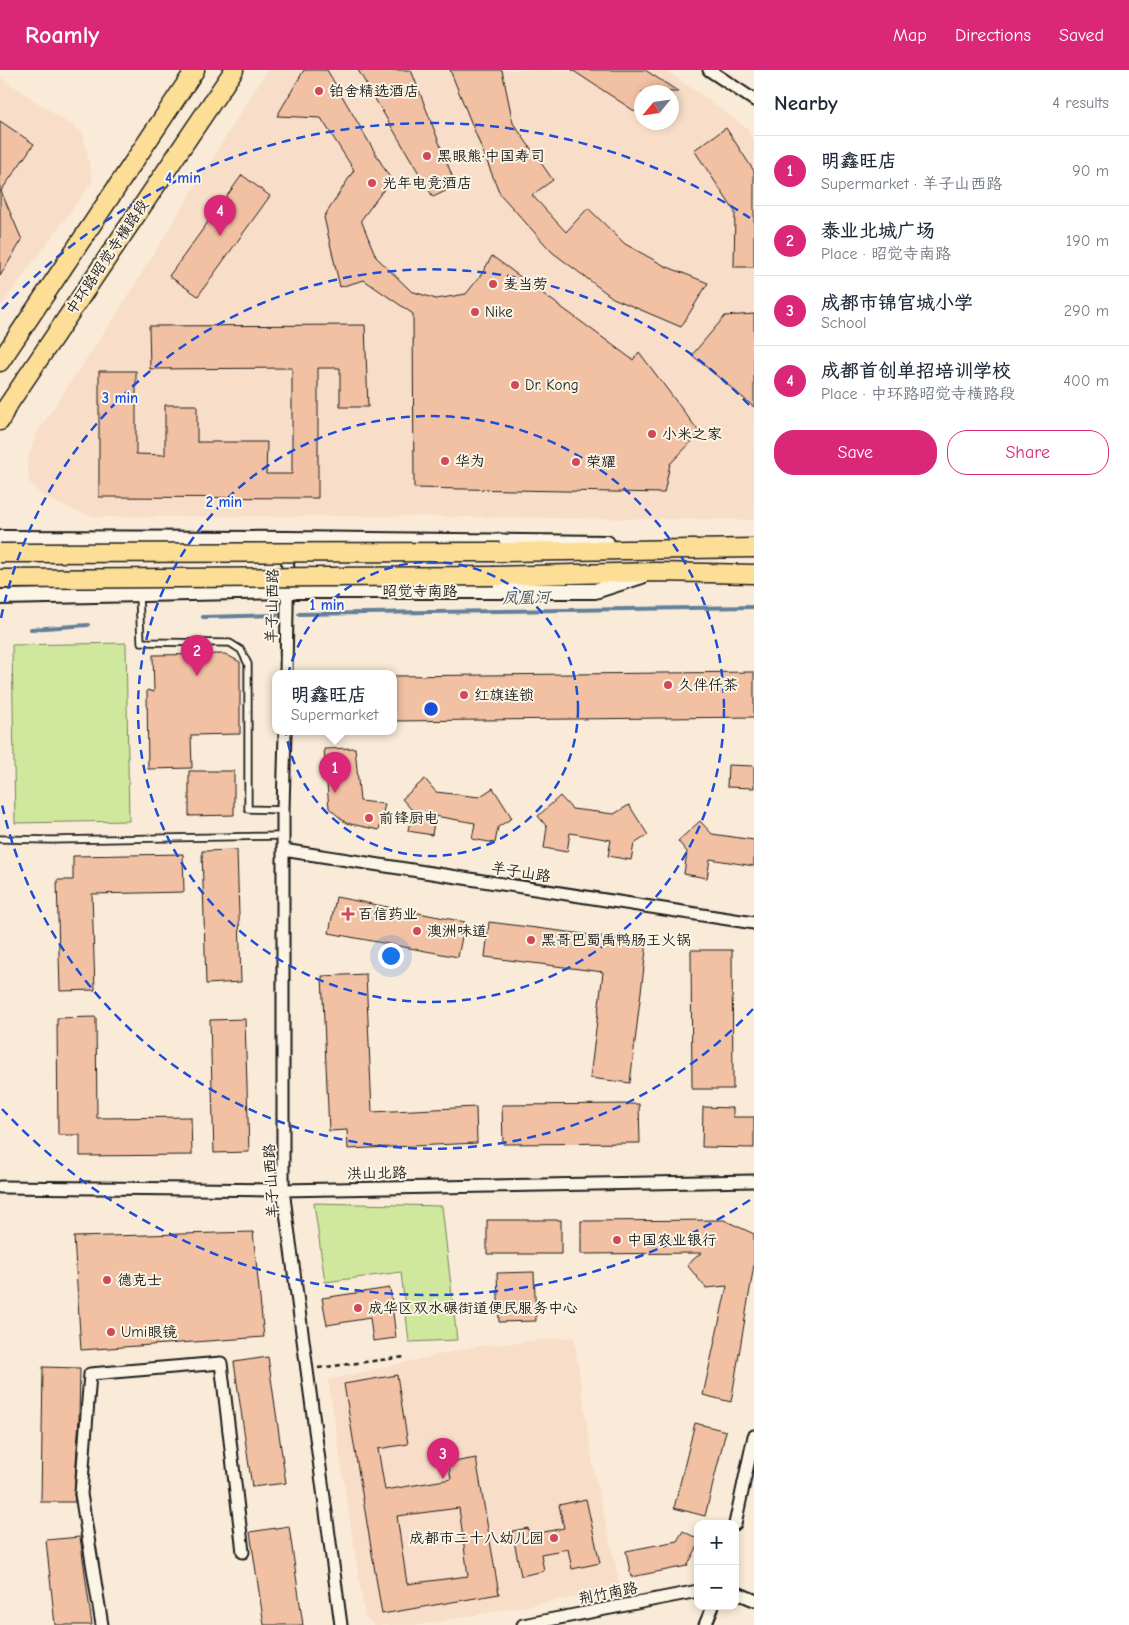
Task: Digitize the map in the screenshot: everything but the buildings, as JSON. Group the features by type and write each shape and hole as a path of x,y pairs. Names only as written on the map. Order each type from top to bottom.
{"main road":[{"name":"中环路昭觉寺横路段","path":"0,362 195,70"},
{"name":"中环路昭觉寺横路段","path":"0,421 6,408 234,70"},
{"path":"0,553 500,552 754,548"},
{"name":"昭觉寺南路","path":"0,579 494,576 656,572 754,574"}],"street":[{"path":"710,70 754,100"},
{"path":"0,538 597,542 657,550"},
{"name":"羊子山西路","path":"286,670 288,539"},
{"name":"昭觉寺南路","path":"0,597 288,591 595,591 656,572"},
{"name":"羊子山西路","path":"285,735 283,810 283,1190 341,1625"},
{"name":"羊子山路","path":"283,850 754,924"},
{"name":"洪山北路","path":"0,1187 283,1190 754,1181"},
{"path":"102,1625 81,1494 90,1374 221,1363 244,1552"},
{"path":"736,1520 754,1436"},
{"name":"荆竹南路","path":"523,1625 694,1592"},
{"path":"739,1594 754,1600"},
{"path":"706,1625 712,1610"}],"lane":[{"path":"139,594 140,642 230,643 241,650 248,664 248,809 283,810"},
{"path":"0,839 52,840 283,836"}],"path":[{"path":"307,1369 406,1358"}],"shaded area":[{"path":"267,70 666,70 747,128 754,142 754,520 358,516 96,517 73,510 43,497 29,482 27,462 36,434 115,316"},
{"path":"0,77 83,133 93,181 0,307"},
{"path":"574,1337 594,1471 621,1589 419,1625 374,1625 365,1617 328,1380 472,1347"}],"green space":[{"path":"126,643 129,821 15,823 12,645"},
{"path":"314,1203 442,1206 457,1340 409,1342 401,1272 325,1282"}],"waterway":[{"name":"凤凰河","path":"299,614 754,607"},
{"name":"凤凰河","path":"203,617 277,615"},
{"name":"凤凰河","path":"31,629 88,625"}],"place":[{"name":"铂舍精选酒店","path":"319,91"},
{"name":"黑眼熊·中国寿司","path":"427,156"},
{"name":"光年电竞酒店","path":"372,183"},
{"name":"成都首创单招培训学校","path":"220,236"},
{"name":"麦当劳","path":"493,284"},
{"name":"Nike","path":"475,312"},
{"name":"Dr. Kong","path":"515,385"},
{"name":"小米之家","path":"652,434"},
{"name":"华为","path":"445,461"},
{"name":"荣耀","path":"576,462"},
{"name":"泰业北城广场","path":"197,676"},
{"name":"久伴仟茶","path":"668,685"},
{"name":"红旗连锁","path":"464,695"},
{"name":"明鑫旺店","path":"335,793"},
{"name":"前锋厨电","path":"369,818"},
{"name":"百信药业","path":"348,914"},
{"name":"澳洲味道","path":"417,931"},
{"name":"黑哥巴蜀禹鸭肠王火锅","path":"531,940"},
{"name":"中国农业银行","path":"617,1240"},
{"name":"德克士","path":"107,1280"},
{"name":"成华区双水碾街道便民服务中心","path":"358,1308"},
{"name":"Umi眼镜","path":"111,1332"},
{"name":"成都市锦官城小学","path":"443,1479"},
{"name":"成都市二十八幼儿园","path":"554,1538"}]}
